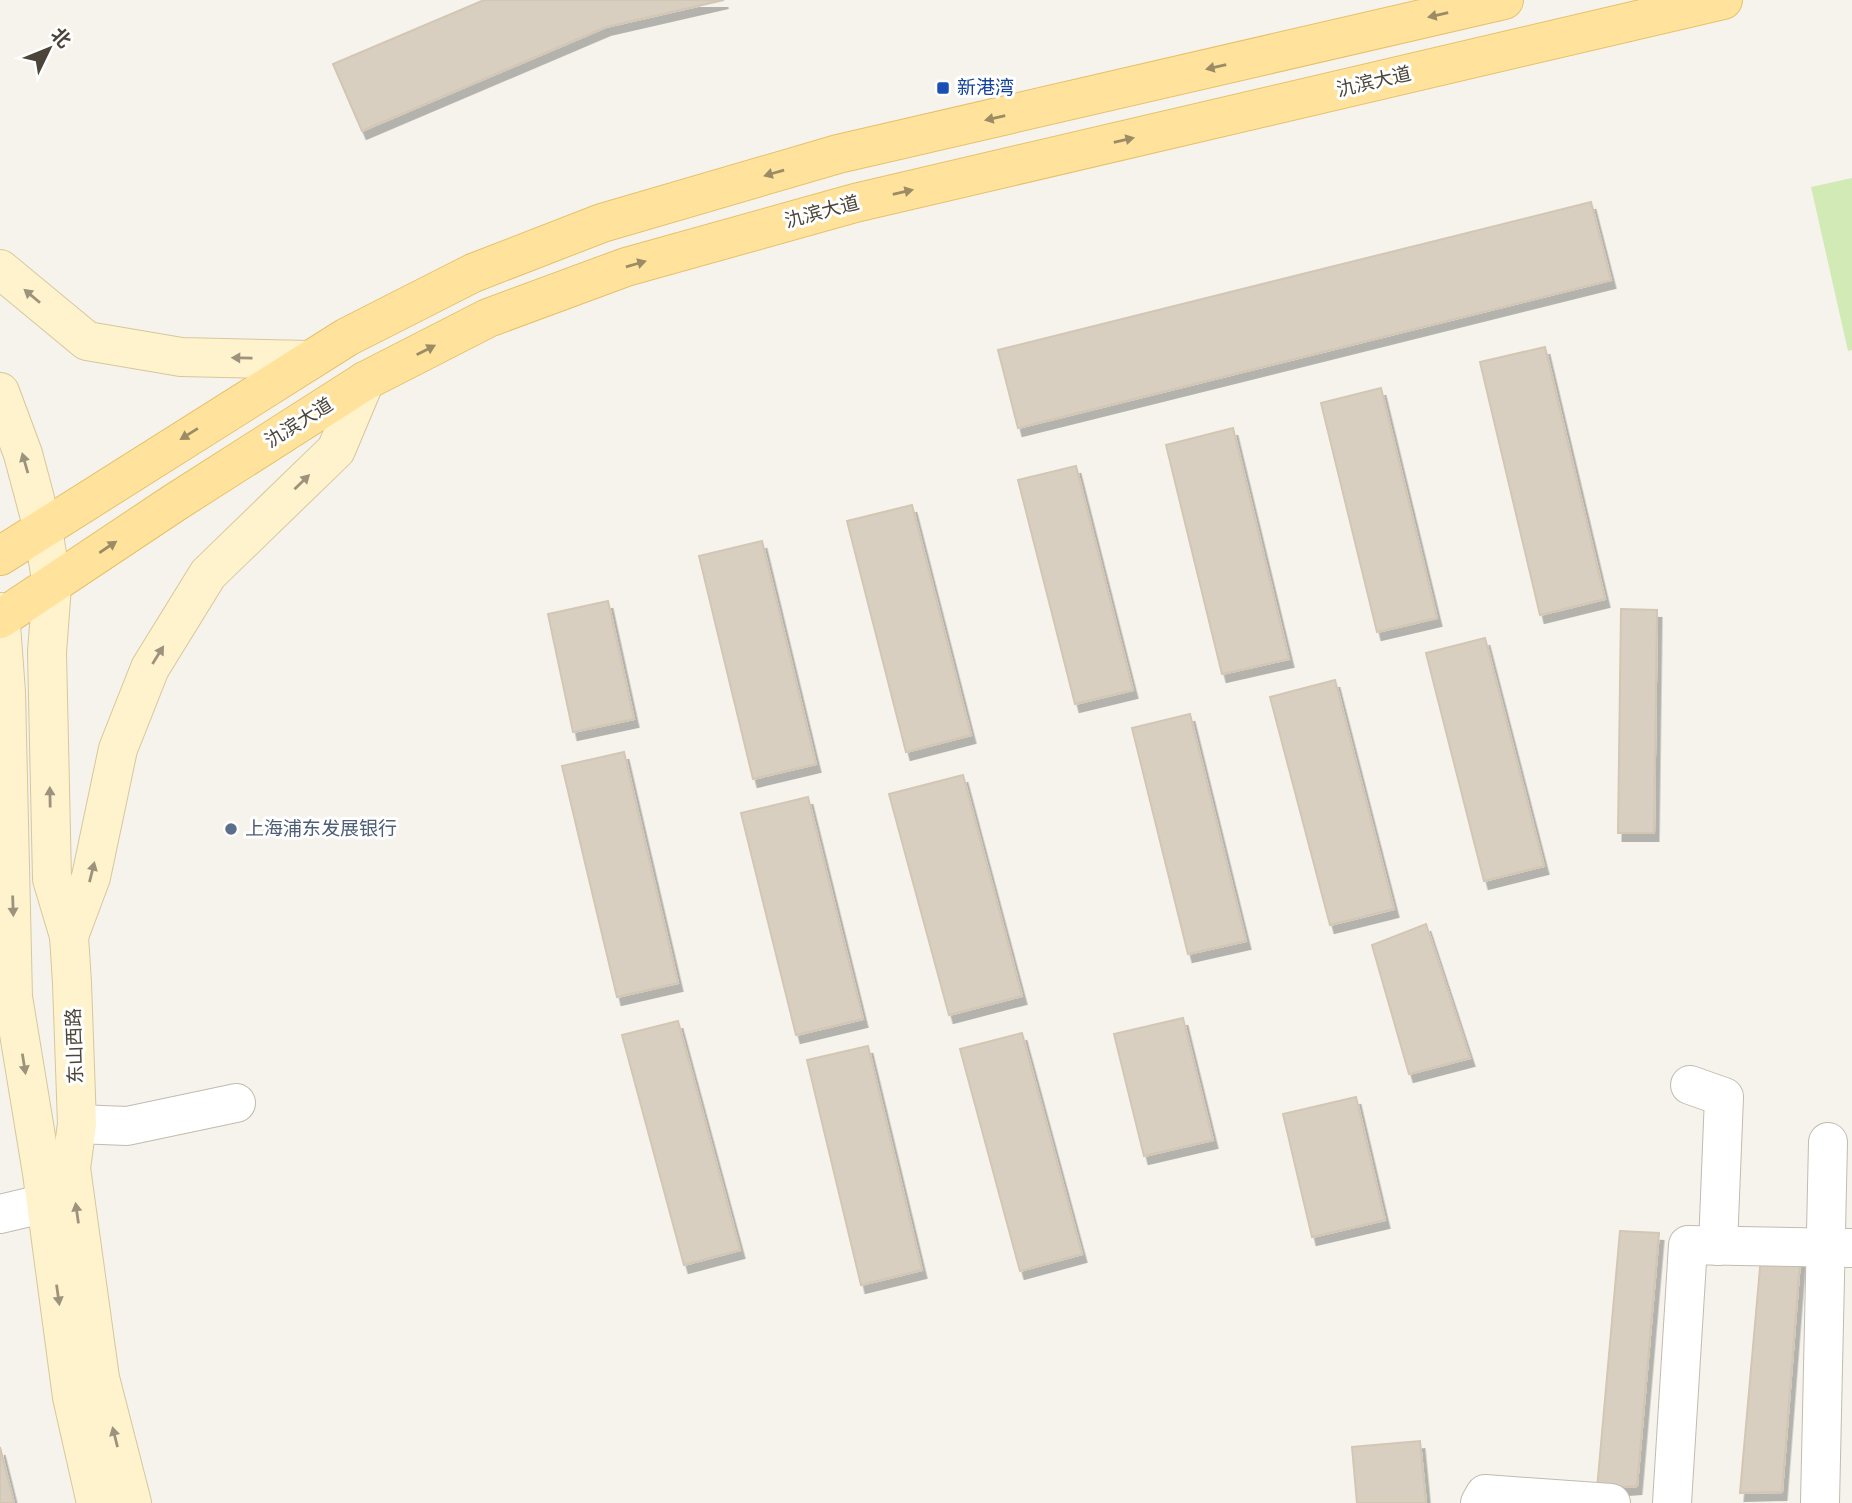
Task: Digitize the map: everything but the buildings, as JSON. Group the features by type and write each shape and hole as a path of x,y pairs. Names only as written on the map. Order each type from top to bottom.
{"main road":[{"path":"0,556 346,337 473,273 602,223 838,154 1504,0"},
{"name":"氿滨大道","path":"0,616 52,586 174,503 365,381 488,318 626,267 855,203 1723,0"},
{"path":"0,269 87,341 181,357 310,360"},
{"path":"69,936 92,877 118,749 150,668 208,574 336,450 365,381"},
{"name":"东山西路","path":"0,392 23,454 43,529 52,586 47,652 52,879 69,936 78,1124 71,1168 100,1378 132,1503"},
{"path":"0,616 9,978 46,1203 72,1396 96,1503"},
{"path":"9,978 36,953 49,956 72,983"}],"street":[{"path":"1690,1086 1724,1097 1718,1246"},
{"path":"78,1124 127,1126 236,1103"},
{"path":"1820,1503 1839,1248 1828,1142"},
{"path":"0,1214 46,1203"},
{"path":"1672,1503 1688,1245 1839,1248"},
{"path":"1480,1503 1485,1494 1611,1503"}],"green space":[{"path":"1852,178 1852,350 1848,351 1811,187"}],"place":[{"name":"新港湾","path":"943,88"},
{"name":"上海浦东发展银行","path":"231,829"}]}
